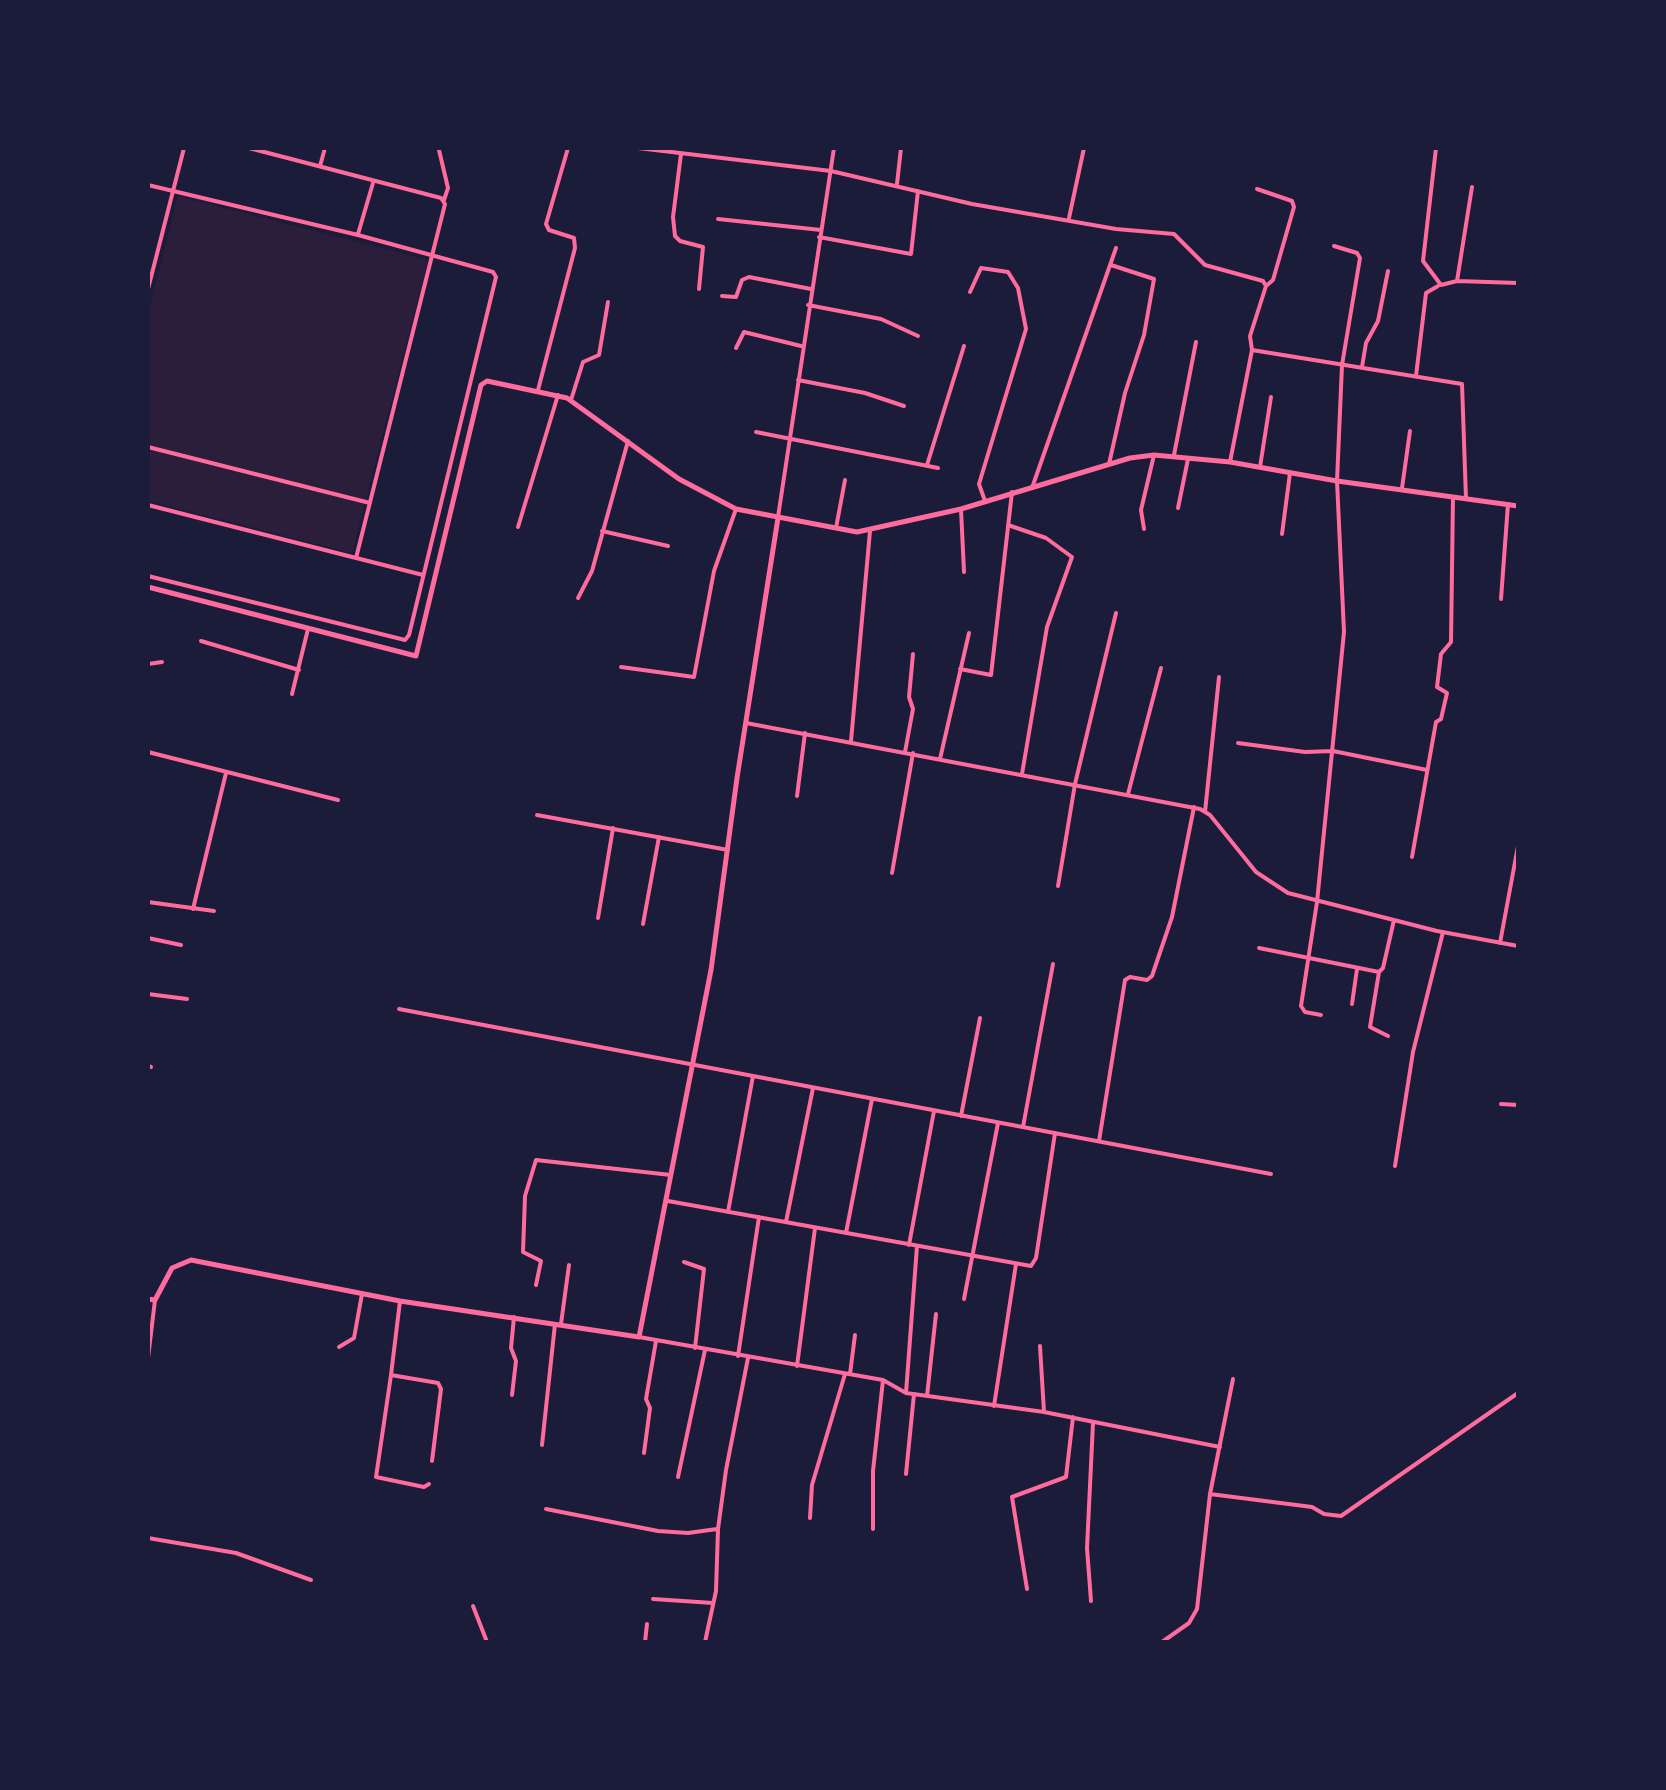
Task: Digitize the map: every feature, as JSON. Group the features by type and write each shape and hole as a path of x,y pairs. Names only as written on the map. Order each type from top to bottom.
{"street":[{"path":"148,289 184,148"},
{"path":"249,148 444,200"},
{"path":"279,155 282,148"},
{"path":"320,166 325,148"},
{"path":"356,558 448,188 440,149 431,148"},
{"path":"538,390 575,248 574,238 553,233 546,224 568,148"},
{"path":"638,148 831,171 972,204 1069,218 1116,229 1174,234 1205,265 1263,281 1266,286"},
{"path":"639,1337 695,1064 834,148"},
{"path":"897,184 901,148"},
{"path":"1069,218 1084,148"},
{"path":"1436,148 1421,258 1440,285"},
{"path":"681,154 673,217 675,236 680,241 703,247 699,289"},
{"path":"358,235 373,183"},
{"path":"148,185 358,235 493,272 496,277 409,635 402,641 148,576"},
{"path":"1457,281 1472,187"},
{"path":"1230,462 1252,350 1250,336 1266,286 1273,280 1294,207 1292,201 1257,189"},
{"path":"819,237 911,254 918,190"},
{"path":"718,219 821,230"},
{"path":"1321,1015 1305,1012 1301,1006 1317,902 1344,632 1337,481 1342,365 1360,258 1357,253 1334,246"},
{"path":"1032,488 1116,248"},
{"path":"1109,464 1125,393 1144,335 1154,279 1111,265"},
{"path":"970,292 981,268 1008,272 1018,288 1026,329 979,484 985,501"},
{"path":"1362,367 1366,343 1379,320 1388,271"},
{"path":"722,296 736,297 742,280 749,277 811,289"},
{"path":"1416,376 1426,293 1440,285 1457,281 1518,283"},
{"path":"571,400 583,362 599,355 608,302"},
{"path":"808,305 881,319 918,336"},
{"path":"736,348 744,332 802,347"},
{"path":"1174,455 1196,342"},
{"path":"927,465 964,346"},
{"path":"1252,350 1457,382 1464,388 1466,499"},
{"path":"797,380 865,393 904,406"},
{"path":"148,587 416,656 481,385 487,381 538,390 571,400 679,479 736,509 836,529 870,531 961,509 1109,464 1154,455 1230,462 1337,481 1518,506"},
{"path":"518,527 558,395"},
{"path":"1260,467 1271,397"},
{"path":"1402,488 1410,431"},
{"path":"756,432 938,468"},
{"path":"578,598 592,571 628,441"},
{"path":"148,447 370,503"},
{"path":"1144,529 1141,510 1154,455"},
{"path":"1178,508 1188,457"},
{"path":"1282,534 1290,473"},
{"path":"836,529 845,480"},
{"path":"960,669 991,675 1012,492"},
{"path":"1412,857 1436,722 1441,719 1447,693 1437,687 1441,654 1451,642 1453,496"},
{"path":"1501,599 1508,504"},
{"path":"148,505 423,575"},
{"path":"621,667 694,677 714,571 736,509"},
{"path":"961,509 964,572"},
{"path":"1008,525 1046,538 1072,557 1047,627 1022,774"},
{"path":"602,531 668,546"},
{"path":"851,741 870,531"},
{"path":"1058,886 1075,784 1116,613"},
{"path":"292,694 308,629"},
{"path":"940,759 969,633"},
{"path":"201,641 299,670"},
{"path":"905,752 913,709 909,697 913,654"},
{"path":"148,664 162,662"},
{"path":"1128,794 1161,668"},
{"path":"1205,812 1219,677"},
{"path":"745,723 1194,807 1205,812 1256,872 1288,893 1443,932 1518,946"},
{"path":"797,796 805,733"},
{"path":"1238,743 1305,752 1333,751 1427,770"},
{"path":"148,752 338,800"},
{"path":"892,873 913,753"},
{"path":"193,909 226,773"},
{"path":"1099,1141 1125,980 1130,977 1147,980 1152,976 1170,928 1194,807"},
{"path":"537,815 728,850"},
{"path":"598,918 613,828"},
{"path":"643,924 659,837"},
{"path":"1500,943 1518,846"},
{"path":"148,902 214,911"},
{"path":"1388,1036 1370,1027 1379,972 1383,968 1394,920"},
{"path":"1395,1166 1413,1052 1443,932"},
{"path":"148,938 181,945"},
{"path":"1259,948 1379,972"},
{"path":"1023,1127 1053,964"},
{"path":"1352,1004 1357,969"},
{"path":"148,994 187,999"},
{"path":"399,1009 1271,1174"},
{"path":"961,1116 980,1018"},
{"path":"728,1212 753,1076"},
{"path":"786,1222 813,1088"},
{"path":"846,1233 872,1099"},
{"path":"1501,1104 1518,1105"},
{"path":"909,1245 934,1111"},
{"path":"964,1299 998,1123"},
{"path":"668,1201 1034,1265 1055,1133"},
{"path":"536,1285 540,1258 526,1256 523,1252 525,1196 536,1160 673,1175"},
{"path":"738,1356 759,1217"},
{"path":"797,1366 815,1228"},
{"path":"906,1393 907,1351 915,1309 917,1246"},
{"path":"148,1358 152,1299 172,1268 191,1260 400,1301 639,1337 883,1380 906,1393 1044,1412 1220,1447"},
{"path":"684,1262 704,1269 695,1348"},
{"path":"994,1406 1016,1264"},
{"path":"542,1445 569,1265"},
{"path":"339,1347 354,1338 362,1294"},
{"path":"400,1301 377,1478 424,1487 429,1484"},
{"path":"927,1396 936,1314"},
{"path":"512,1395 516,1361 511,1348 514,1317"},
{"path":"810,1518 812,1485 848,1374 855,1335"},
{"path":"644,1453 650,1408 646,1399 656,1341"},
{"path":"1040,1346 1044,1412"},
{"path":"678,1477 705,1350"},
{"path":"705,1642 713,1603 718,1529 748,1358"},
{"path":"391,1375 440,1386 432,1461"},
{"path":"1162,1642 1195,1614 1210,1494 1233,1379"},
{"path":"873,1529 873,1471 883,1380"},
{"path":"1210,1494 1312,1507 1324,1514 1341,1516 1518,1393"},
{"path":"906,1474 914,1394"},
{"path":"1027,1589 1012,1497 1066,1477 1073,1417"},
{"path":"1091,1601 1087,1548 1093,1423"},
{"path":"546,1509 658,1531 688,1533 718,1529"},
{"path":"148,1538 236,1553 311,1580"},
{"path":"653,1599 713,1603"},
{"path":"473,1606 487,1642"},
{"path":"645,1642 647,1624"}],"shaded area":[{"path":"178,196 428,260 352,553 148,501 148,313"}]}
